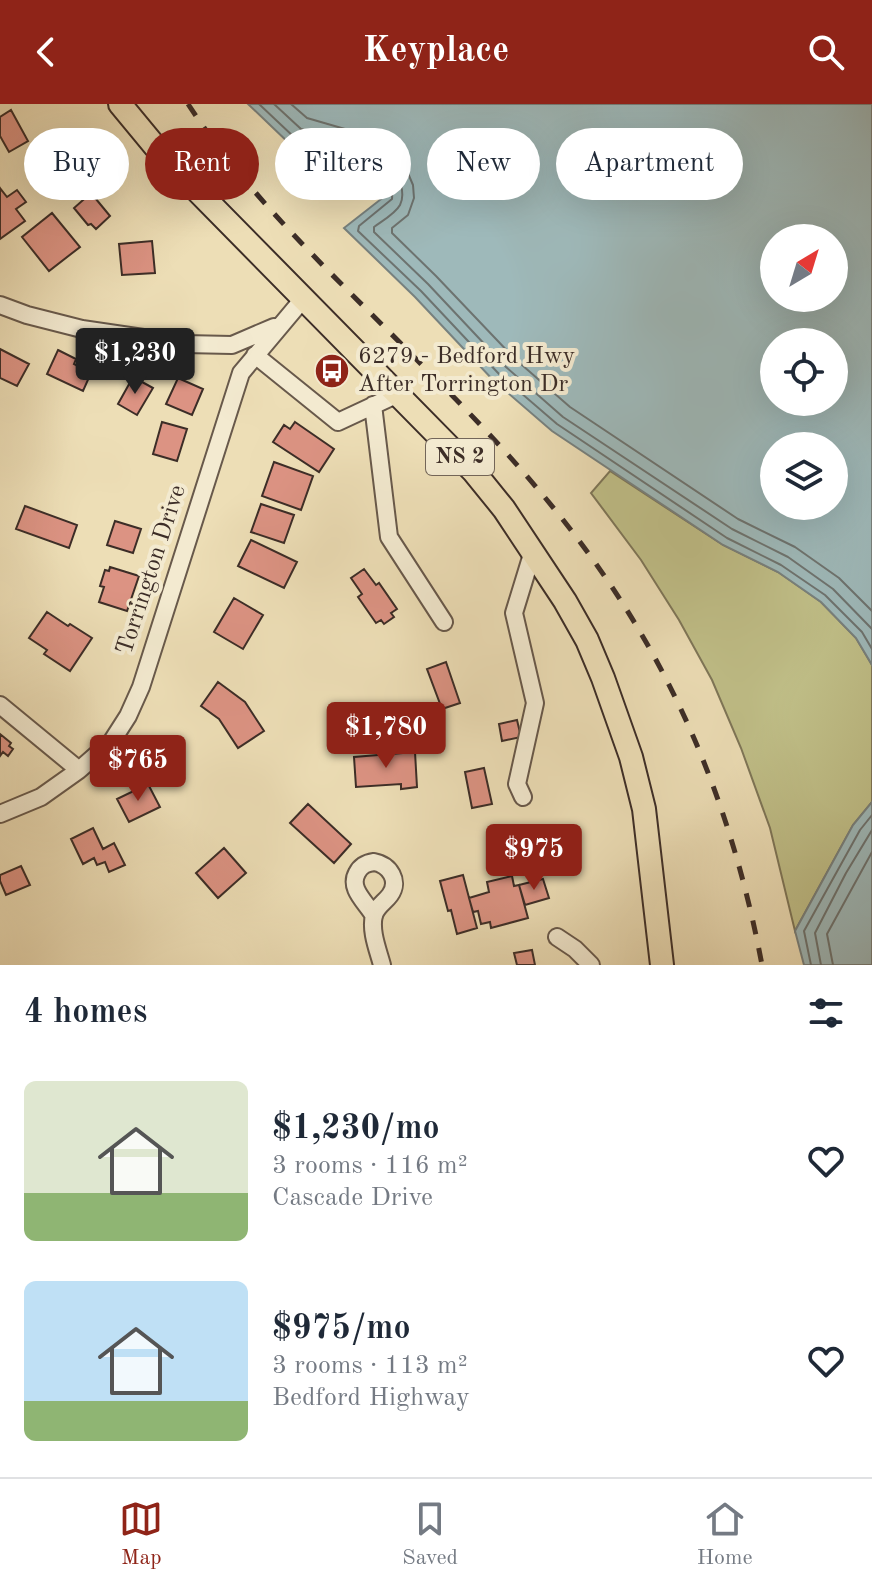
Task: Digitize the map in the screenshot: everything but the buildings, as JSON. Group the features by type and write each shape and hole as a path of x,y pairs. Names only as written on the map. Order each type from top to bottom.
{"main road":[{"name":"NS 2","path":"120,104 163,156 474,472 504,509 565,601 587,640 631,757 644,809 662,965"}],"street":[{"name":"Torrington Drive","path":"0,814 41,797 79,770 112,741 128,716 141,687 241,373 303,299"},
{"path":"0,305 82,329 184,344 232,345 279,325"},
{"path":"255,355 338,422 398,394"},
{"path":"373,405 389,537 444,622"},
{"path":"523,797 517,784 535,703 514,613 533,551"},
{"path":"0,705 79,770"},
{"path":"374,916 382,965"},
{"path":"557,937 591,965"}],"shaded area":[{"path":"610,471 723,545 778,572 821,602 856,638 872,665 872,802 853,825 795,931 770,828 712,680 641,560 591,493"}],"water":[{"path":"248,104 872,104 872,665 856,638 821,602 778,572 723,545 552,431 493,380 415,297 344,228 380,200 411,200 411,128 275,130"},
{"path":"872,802 872,965 804,965 795,931 853,825"}],"railway":[{"path":"188,104 269,208 526,475 565,522 616,594 647,643 697,745 735,852 762,965"}],"place":[{"name":"6279 - Bedford Hwy After Torrington Dr","path":"332,371"}]}
